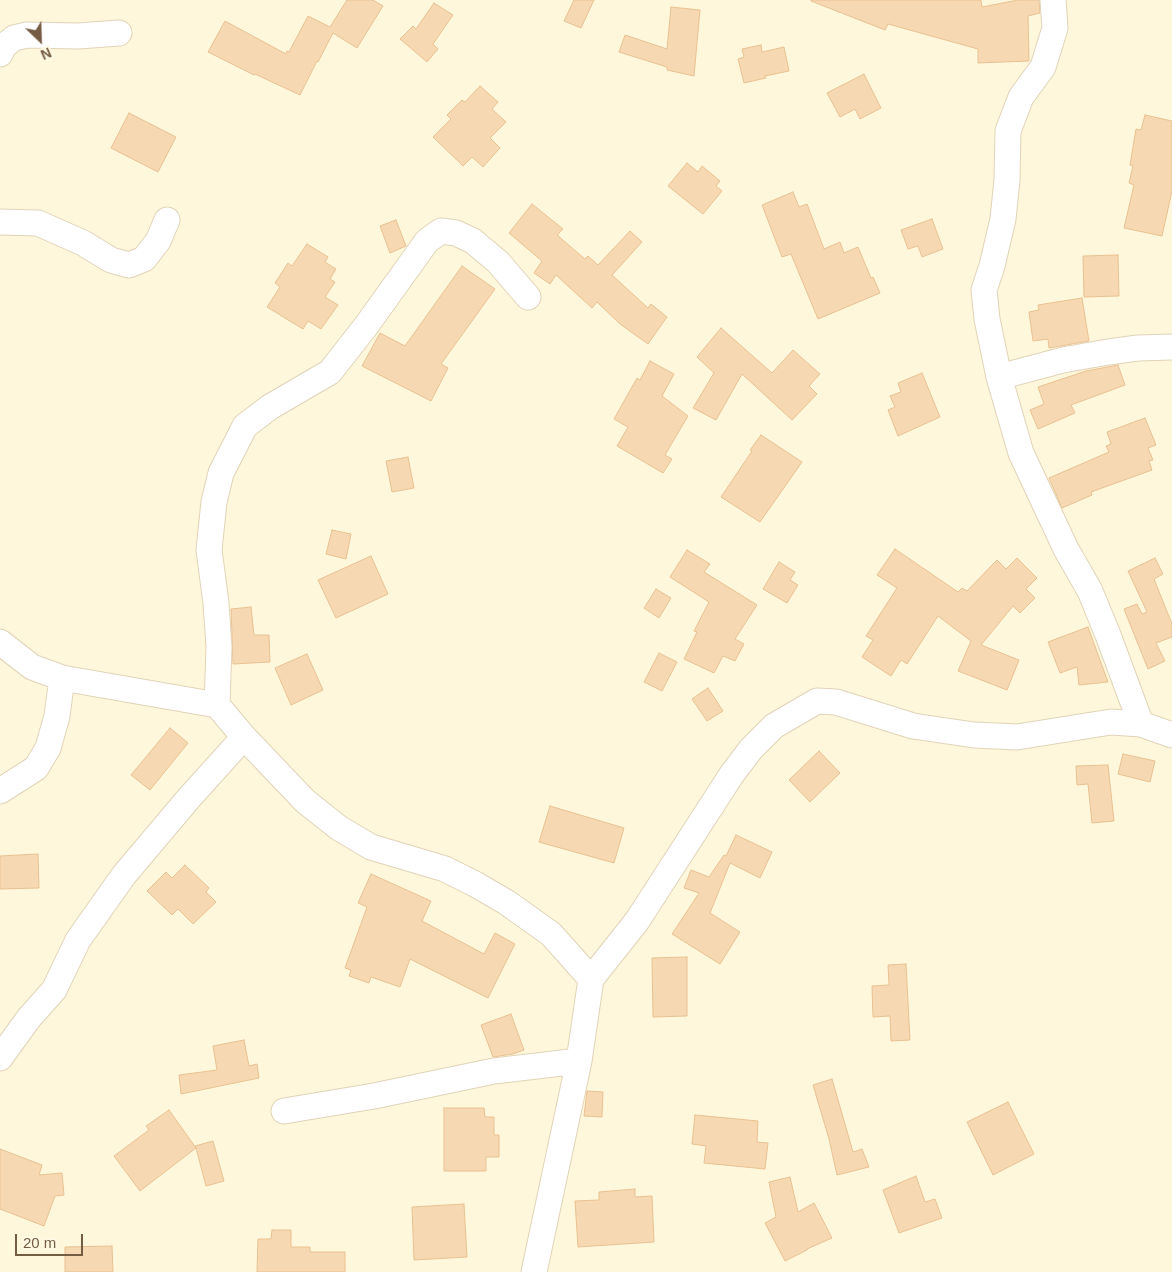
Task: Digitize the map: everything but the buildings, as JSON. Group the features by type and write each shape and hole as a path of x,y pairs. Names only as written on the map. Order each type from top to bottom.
{"street":[{"path":"1053,0 1054,28 1043,67 1022,97 1008,131 1007,180 1003,219 992,266 984,290 987,318 999,377 1021,453 1066,548 1090,591 1141,724"},
{"path":"0,54 4,46 14,38 27,35 78,36 119,33"},
{"path":"0,222 38,223 83,243 111,260 129,265 144,259 158,241 167,220"},
{"path":"528,297 498,262 473,241 456,233 441,231 427,241 366,326 330,372 270,407 245,426 221,473 214,502 209,550 216,603 219,647 218,705 244,737 305,801 339,828 371,847 444,869 483,888 551,934 591,979"},
{"path":"999,377 1063,360 1108,352 1138,348 1172,347"},
{"path":"0,642 32,667 62,678 218,705"},
{"path":"0,791 36,768 48,748 57,716 62,678"},
{"path":"534,1272 579,1061 591,979 637,921 732,774 751,749 774,726 817,701 836,702 914,726 974,735 1017,737 1110,722 1141,724 1172,735"},
{"path":"0,1058 29,1018 54,990 78,940 124,875 244,737"},
{"path":"0,1024 29,1018"},
{"path":"284,1111 374,1096 494,1071 579,1061"}]}
